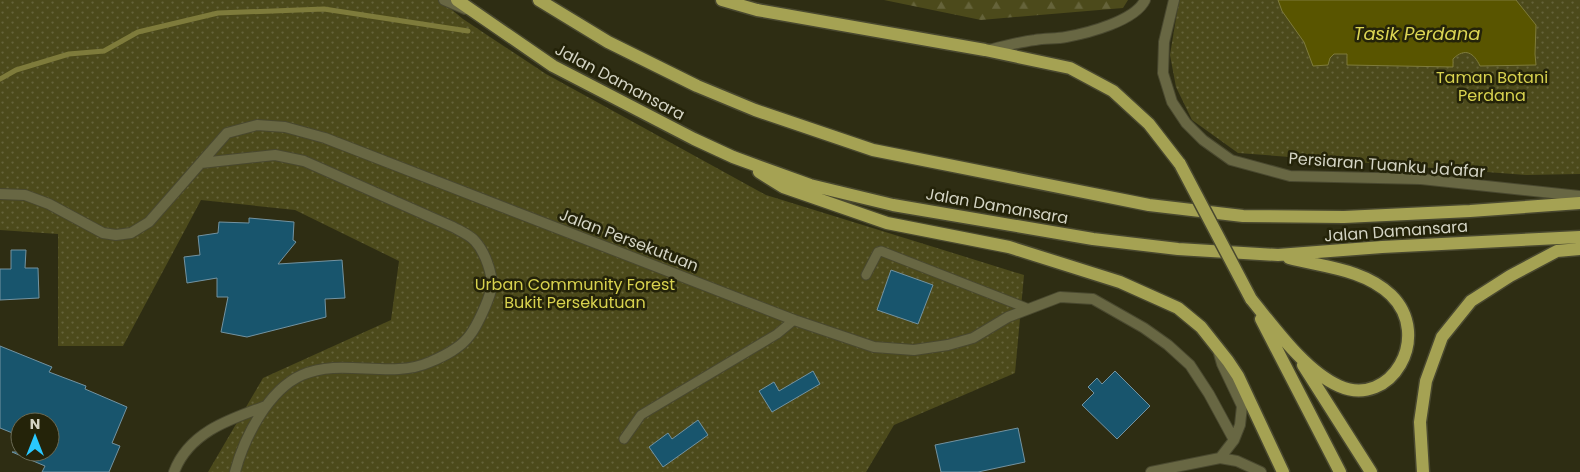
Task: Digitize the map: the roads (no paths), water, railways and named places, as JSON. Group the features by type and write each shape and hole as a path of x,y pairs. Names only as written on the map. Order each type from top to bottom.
{"main road":[{"name":"Jalan Damansara","path":"457,0 553,66 638,111 732,157 810,185 893,205 1093,239 1178,249 1278,256 1382,246 1580,237"},
{"name":"Jalan Damansara","path":"539,0 608,42 698,86 755,110 854,144 873,150 1149,205 1243,216 1344,217 1580,203"},
{"path":"722,0 757,10 985,50 1070,68 1113,90 1150,124 1180,164 1340,472"},
{"path":"732,157 783,187 887,224 1009,247 1120,282 1178,308 1201,328 1238,376 1282,472"},
{"path":"1423,472 1420,422 1426,381 1442,337 1471,301 1494,286 1557,251 1580,249"},
{"path":"1251,299 1294,350 1322,376 1340,387 1361,390 1376,386 1391,377 1401,365 1406,352 1409,334 1408,321 1402,308 1390,294 1376,284 1357,275 1278,256"},
{"path":"1294,350 1371,472"}],"street":[{"path":"444,0 472,12"},
{"path":"985,50 1034,40 1066,38 1092,30 1114,23 1132,14 1145,0"},
{"name":"Persiaran Tuanku Ja'afar","path":"1174,0 1164,42 1163,73 1172,102 1186,123 1203,140 1231,160 1290,176 1420,179 1580,196"},
{"name":"Jalan Persekutuan","path":"0,194 25,194 49,204 102,233 116,235 131,233 149,222 227,133 257,125 285,127 334,142 794,320 874,347 914,350 948,345 973,338 1008,317 1060,297 1093,299 1168,344 1190,365 1209,394 1234,440"},
{"path":"201,163 275,155 304,161 453,227 475,240 488,261 491,289 470,336 452,351 428,363 410,368 330,368 302,375 283,387 254,423 235,472"},
{"path":"1217,347 1222,364 1242,406 1240,425 1234,440 1220,458"},
{"path":"174,472 178,463 197,439 211,428 267,406"},
{"path":"1151,472 1220,458 1237,461 1261,472"}],"lane":[{"path":"866,275 878,252 881,251 1029,309"},
{"path":"624,439 641,415 777,334 794,320"}],"water":[{"name":"Tasik Perdana","path":"1278,0 1516,0 1536,25 1536,65 1480,66 1472,55 1461,53 1453,59 1453,67 1347,65 1347,54 1334,54 1330,58 1328,65 1313,66 1304,42 1282,11"}],"waterway":[{"path":"0,79 16,70 69,54 104,51 138,32 218,13 324,9 468,31"}],"park label":[{"name":"Taman Botani Perdana","path":"1492,86"},
{"name":"Urban Community Forest Bukit Persekutuan","path":"575,293"}]}
